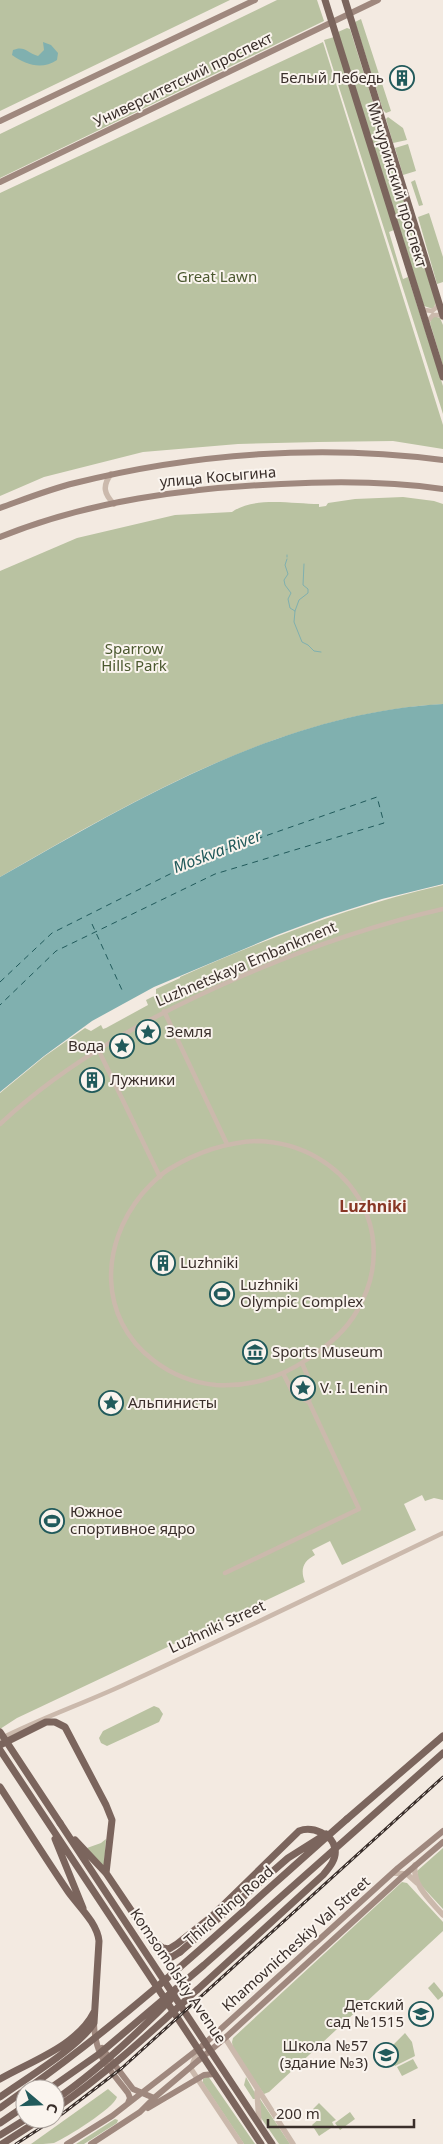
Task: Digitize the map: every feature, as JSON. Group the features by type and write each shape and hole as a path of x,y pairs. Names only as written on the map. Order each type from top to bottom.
{"main road":[{"path":"0,120 255,0"},
{"name":"Мичуринский проспект","path":"325,0 443,377"},
{"name":"Мичуринский проспект","path":"345,0 443,317"},
{"name":"Университетский проспект","path":"0,182 378,0"},
{"name":"улица Косыгина","path":"0,508 67,485 111,474 189,461 307,453 370,454 443,460"},
{"name":"улица Косыгина","path":"0,537 55,518 170,493 261,485 377,482 443,489"},
{"path":"0,1745 46,1722 55,1722 65,1727 112,1820 106,1872"},
{"path":"0,1732 62,1826 106,1872 150,1940 162,1956 167,1958 172,1958 180,1952 288,1858 347,1819"},
{"name":"Third Ring Road","path":"41,2079 146,1997 443,1736"},
{"path":"0,1750 46,1818 65,1858 87,1916 99,1938 95,2033 100,2056 128,2093 130,2098 128,2103"},
{"name":"Third Ring Road","path":"63,2079 99,2054 204,1965 443,1753"},
{"path":"0,1787 69,1893 87,1916"},
{"name":"Komsomolskiy Avenue","path":"46,1818 261,2144"},
{"name":"Komsomolskiy Avenue","path":"62,1826 272,2144"},
{"path":"65,2102 126,2055 323,1875 335,1856 332,1842 315,1830 299,1831 211,1917 177,1944 169,1949 163,1948 150,1940"},
{"name":"Khamovnicheskiy Val Street","path":"67,2144 128,2103 198,2049 393,1873 443,1831"},
{"name":"Khamovnicheskiy Val Street","path":"91,2144 140,2112 154,2098 191,2069 403,1875 442,1842"},
{"path":"150,1940 160,1973"},
{"path":"65,2093 121,2049 204,1965"},
{"path":"0,2079 65,2042 85,2025 96,2007"},
{"path":"0,2097 75,2042 94,2023"},
{"path":"95,2033 100,2046 133,2090 154,2098"},
{"path":"140,2112 197,2078 214,2074"},
{"name":"Third Ring Road","path":"0,2108 15,2098"},
{"path":"0,2123 15,2113"},
{"path":"0,2135 15,2127"},
{"path":"2,2144 25,2129"}],"street":[{"path":"421,306 425,310 432,311 438,301"},
{"path":"427,325 428,319 433,315 443,317"},
{"path":"111,474 104,486 106,497 114,504"},
{"path":"96,478 102,483 105,498 100,507"},
{"name":"Luzhnetskaya Embankment","path":"0,1124 46,1086 98,1049 164,1011 322,944 382,924 443,909"},
{"path":"164,1011 228,1144"},
{"path":"98,1049 160,1177"},
{"path":"250,1141 271,1142 294,1147 313,1154 329,1164 345,1179 360,1201 372,1236 373,1257 369,1282 361,1303 339,1335 302,1364 262,1380 238,1385 216,1385 198,1382 182,1377 157,1363 136,1344 120,1319 112,1290 111,1275 114,1249 119,1231 132,1208 160,1177 171,1168 212,1148 250,1141"},
{"path":"225,1573 360,1509 309,1402 311,1384 302,1364"},
{"path":"283,1373 293,1393 309,1402"},
{"name":"Luzhniki Street","path":"0,1739 39,1719 97,1698 443,1533"},
{"path":"415,1865 415,1876 420,1886 443,1915"},
{"path":"393,1873 403,1875 420,1886"},
{"name":"Komsomolskiy Avenue","path":"225,2038 293,2144"},
{"name":"Komsomolskiy Avenue","path":"191,2069 198,2049"},
{"path":"191,2069 241,2144"},
{"path":"255,2086 258,2097 257,2113 259,2124"}],"green space":[{"path":"0,0 230,0 0,111"},
{"path":"277,0 317,0 324,21 0,178 0,134"},
{"path":"361,19 391,111 386,113 383,110 355,22"},
{"path":"347,28 350,29 436,303 433,309 424,306 338,32"},
{"path":"334,37 394,230 389,232 403,279 408,277 443,386 443,414 324,40"},
{"name":"Great Lawn","path":"323,42 443,425 443,449 393,441 238,444 143,452 44,477 0,496 0,193"},
{"path":"388,117 403,128 407,140 393,143 386,119"},
{"path":"408,144 416,171 403,175 395,148"},
{"path":"415,180 423,205 419,206 411,182"},
{"path":"429,213 443,257 443,282 437,284 418,217"},
{"path":"434,316 440,318 443,325 443,366 430,323"},
{"name":"Sparrow Hills Park","path":"403,497 443,504 443,704 383,711 325,724 268,742 158,790 104,818 0,877 0,571 77,538 175,515 232,512 241,507 262,502 319,504 319,507 326,506 328,503 355,499"},
{"name":"Luzhniki Olympic Complex","path":"443,885 443,1500 434,1498 425,1501 422,1495 404,1504 416,1530 342,1565 330,1541 312,1550 315,1555 305,1563 303,1570 305,1582 17,1718 0,1729 0,1093 45,1056 85,1028 91,1031 101,1025 103,1029 106,1028 148,1005 146,1000 156,995 156,989 180,977 243,950 342,913"},
{"path":"154,1706 159,1708 163,1714 159,1722 107,1746 101,1743 99,1738 103,1731"},
{"path":"106,1839 104,1867 87,1848"},
{"path":"443,1848 443,1909 419,1883 417,1871"},
{"path":"402,1882 407,1883 443,1922 443,1931 269,2092 264,2094 233,2049 233,2038"},
{"path":"434,1982 443,1993 443,1996 438,2000 428,1988"},
{"path":"405,2033 412,2042 415,2056 395,2066 387,2058 394,2052 390,2048"},
{"path":"413,2059 418,2068 402,2076 397,2067"},
{"path":"208,2076 255,2144 244,2144 203,2083 203,2079"},
{"path":"246,2077 255,2093 255,2099 253,2099 244,2085"},
{"path":"108,2089 117,2097 108,2108 89,2122 54,2143 31,2144 52,2129 65,2129 65,2120"},
{"path":"260,2099 290,2144 279,2144 259,2115"},
{"path":"319,2103 336,2120 332,2122 334,2126 319,2136 312,2125 320,2118 313,2109"},
{"path":"350,2112 355,2119 340,2130 335,2123"},
{"path":"115,2119 118,2120 117,2123 84,2144 76,2144"}],"water":[{"path":"43,42 51,45 58,53 57,60 46,65 34,65 28,64 12,55 13,50 20,48 38,56 44,50"},
{"name":"Moskva River","path":"443,704 443,884 382,899 325,917 277,935 154,987 92,1021 44,1056 0,1092 0,877 104,818 158,790 268,742 325,724 383,711"}],"waterway":[{"path":"287,559 285,565 288,574 284,580 291,593 288,599 290,608 295,611 294,622 302,642 314,651 321,652"},
{"path":"295,611 299,600 308,593 308,589 303,585 304,564"}],"ferry route":[{"path":"0,982 52,933 202,858 377,797 384,823 215,874 56,951 0,1005"},
{"path":"92,924 122,990"}],"railway":[{"path":"16,2144 62,2114 122,2068 443,1777"}],"place":[{"name":"Белый Лебедь","path":"402,78"},
{"name":"Земля","path":"148,1032"},
{"name":"Вода","path":"122,1046"},
{"name":"Лужники","path":"92,1080"},
{"name":"Luzhniki","path":"163,1263"},
{"name":"Luzhniki Olympic Complex","path":"222,1294"},
{"name":"Sports Museum","path":"255,1352"},
{"name":"V. I. Lenin","path":"303,1388"},
{"name":"Альпинисты","path":"111,1403"},
{"name":"Южное спортивное ядро","path":"52,1521"},
{"name":"Детский сад №1515","path":"421,2014"},
{"name":"Школа №57 (здание №3)","path":"386,2055"}],"district":[{"name":"Luzhniki","path":"373,1206"}]}
